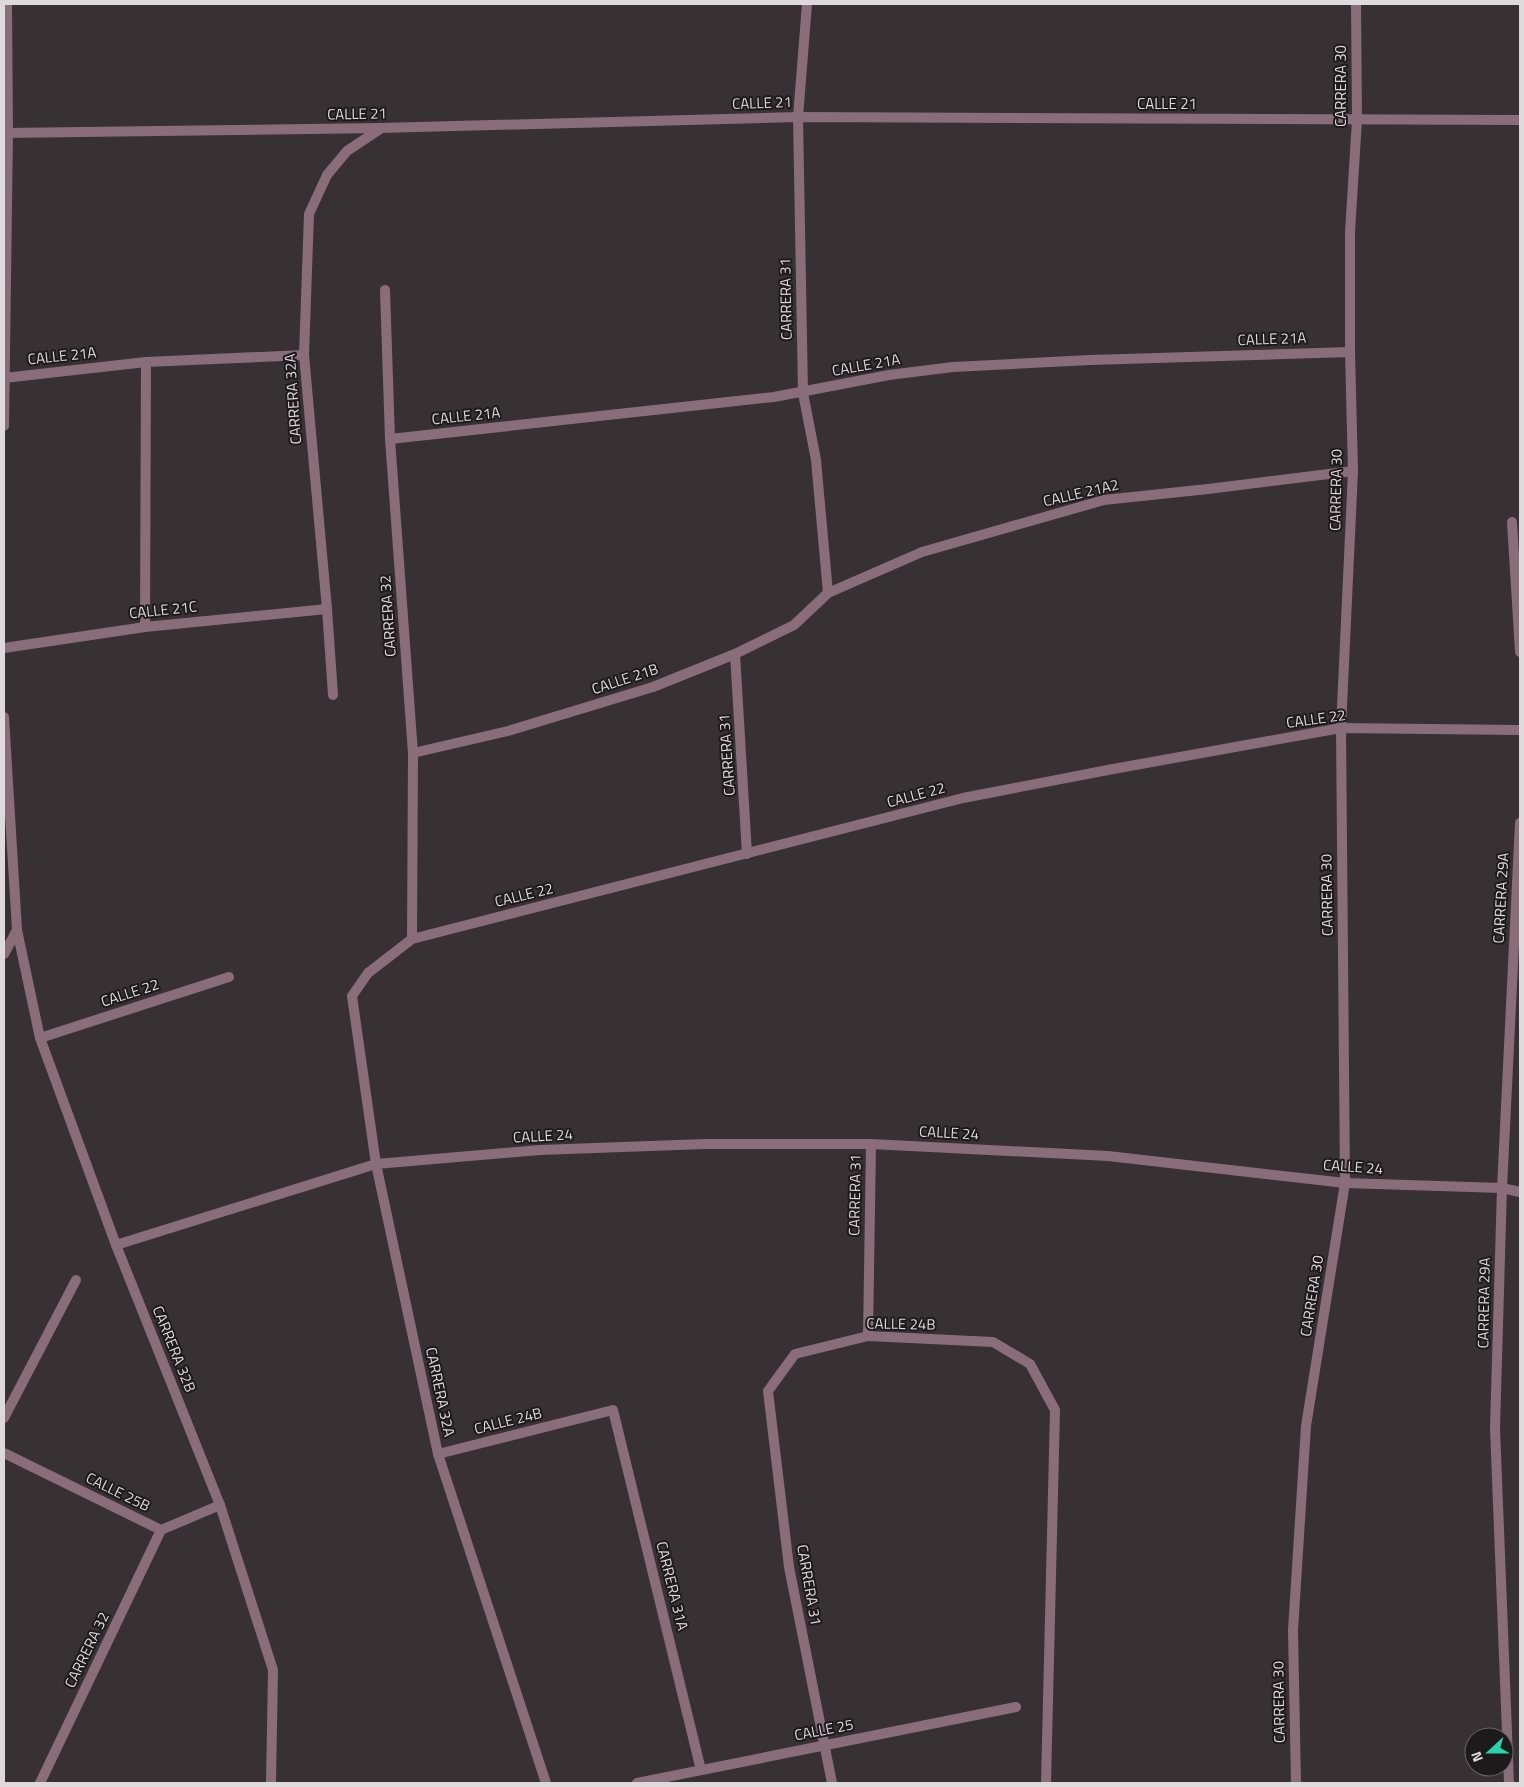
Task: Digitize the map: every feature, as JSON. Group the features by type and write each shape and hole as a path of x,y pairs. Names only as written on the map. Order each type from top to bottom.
{"street":[{"path":"4,426 7,4"},
{"name":"CARRERA 31","path":"807,4 798,117 803,393 816,460 828,593"},
{"name":"CARRERA 30","path":"1296,1783 1293,1630 1306,1426 1345,1183 1341,728 1353,471 1350,352 1350,232 1357,120 1356,4"},
{"name":"CALLE 21","path":"6,133 380,128 798,117 1520,120"},
{"name":"CARRERA 32A","path":"333,695 304,354 309,214 327,175 347,151 380,128"},
{"name":"CARRERA 32","path":"385,290 390,439 413,752 412,939"},
{"name":"CALLE 21A","path":"390,439 725,403 803,393 889,375 953,367 1090,360 1350,352"},
{"name":"CALLE 21A","path":"4,378 146,362 304,354"},
{"path":"145,627 146,362"},
{"name":"CALLE 21A2","path":"828,593 922,552 1104,500 1353,471"},
{"path":"1512,522 1520,652"},
{"name":"CALLE 21B","path":"413,752 508,731 653,687 735,654 794,625 828,593"},
{"name":"CALLE 21C","path":"4,648 145,627 327,608"},
{"name":"CARRERA 31","path":"735,654 747,854"},
{"name":"CARRERA 32B","path":"4,717 17,930 40,1038 116,1246 220,1505 273,1670 271,1783"},
{"name":"CALLE 22","path":"352,996 368,973 412,939 963,798 1341,728 1520,730"},
{"name":"CARRERA 29A","path":"1509,1783 1496,1428 1502,1188 1520,823"},
{"path":"4,954 17,930"},
{"name":"CALLE 22","path":"40,1038 228,977"},
{"name":"CARRERA 32A","path":"352,996 376,1164 438,1454 546,1783"},
{"name":"CALLE 24","path":"116,1246 376,1164 579,1148 705,1144 870,1144 1108,1156 1345,1183 1502,1188 1520,1192"},
{"name":"CARRERA 31","path":"868,1336 870,1144"},
{"path":"4,1418 76,1280"},
{"name":"CALLE 24B","path":"768,1391 795,1354 868,1336 993,1342 1030,1364 1055,1410 1046,1783"},
{"name":"CARRERA 31","path":"768,1391 789,1567 832,1783"},
{"name":"CALLE 24B","path":"438,1454 613,1410"},
{"name":"CARRERA 31A","path":"613,1410 701,1770"},
{"name":"CALLE 25B","path":"4,1453 162,1530 220,1505"},
{"name":"CARRERA 32","path":"40,1783 162,1530"},
{"name":"CALLE 25","path":"639,1783 1016,1707"}]}
